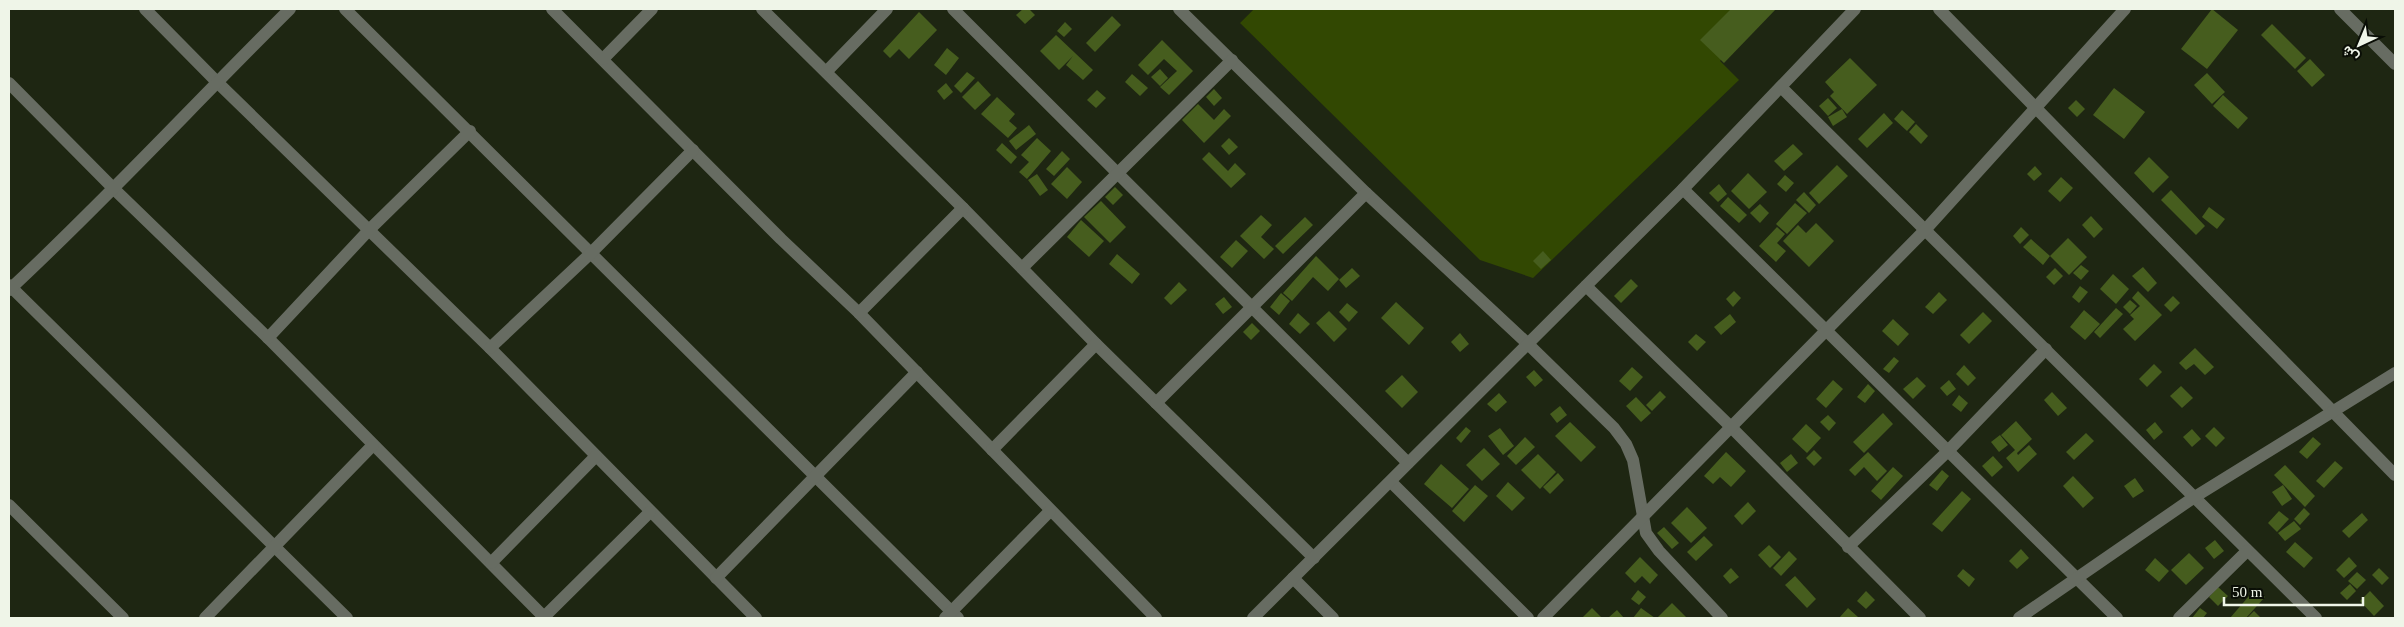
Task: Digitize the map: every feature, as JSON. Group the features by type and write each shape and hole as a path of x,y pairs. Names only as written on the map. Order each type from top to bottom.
{"street":[{"path":"145,9 216,81 490,348 756,618"},
{"path":"290,9 216,81 114,189 10,288 347,618"},
{"path":"345,9 470,131 951,616 1050,511"},
{"path":"552,9 859,313 1156,618"},
{"path":"603,59 652,9"},
{"path":"762,9 827,71 1096,344 1314,558"},
{"path":"827,71 887,9"},
{"path":"953,9 1408,463"},
{"path":"1179,9 1366,193 1528,344 1614,428 1626,444 1633,460 1646,533 1659,551 1722,618"},
{"path":"1253,618 1684,188 1855,9"},
{"path":"1939,9 2395,475"},
{"path":"1543,618 1643,514 1926,229 2125,9"},
{"path":"2340,9 2395,64"},
{"path":"1022,268 1232,60"},
{"path":"9,83 114,189 268,338 545,618 650,512"},
{"path":"1781,87 2316,618"},
{"path":"268,338 369,230 470,131"},
{"path":"490,348 590,254 693,150"},
{"path":"1684,188 2117,618"},
{"path":"1156,403 1366,193"},
{"path":"859,313 963,208"},
{"path":"1586,286 1730,426 1920,618"},
{"path":"992,450 1096,344"},
{"path":"1848,547 1948,451 2046,349"},
{"path":"716,578 917,372"},
{"path":"2019,618 2193,498 2395,374"},
{"path":"205,618 373,446"},
{"path":"491,563 596,456"},
{"path":"1391,482 1528,618"},
{"path":"9,505 123,618"},
{"path":"2179,618 2247,551"},
{"path":"1293,578 1333,618"}],"green space":[{"path":"1254,9 1771,9 1720,61 1739,80 1533,278 1480,260 1240,23"}],"building":[{"path":"1023,9 1029,9 1035,15 1025,24 1016,15"},
{"path":"1731,9 1776,9 1724,63 1700,40"},
{"path":"2212,9 2238,30 2207,69 2181,49"},
{"path":"919,12 937,30 909,59 899,49 890,58 883,51"},
{"path":"1112,16 1121,25 1095,52 1086,43"},
{"path":"1065,22 1072,29 1064,37 1057,31"},
{"path":"2272,24 2306,58 2295,69 2261,35"},
{"path":"1056,35 1093,70 1083,80 1066,65 1073,56 1059,70 1040,51"},
{"path":"1162,40 1193,71 1169,95 1160,87 1177,71 1164,59 1148,75 1138,65"},
{"path":"947,48 959,58 946,75 934,65"},
{"path":"1850,58 1877,85 1847,114 1830,96 1834,92 1825,82"},
{"path":"2310,59 2325,75 2312,87 2297,71"},
{"path":"1160,69 1168,78 1160,86 1151,77"},
{"path":"967,72 975,78 961,93 954,86"},
{"path":"2207,73 2225,92 2212,104 2194,85"},
{"path":"1132,74 1148,88 1140,96 1125,82"},
{"path":"978,81 991,95 975,110 962,97"},
{"path":"946,83 953,92 944,100 937,91"},
{"path":"2114,88 2145,112 2124,139 2093,115"},
{"path":"1214,89 1222,98 1214,106 1206,97"},
{"path":"1097,90 1106,98 1096,108 1087,100"},
{"path":"2223,95 2248,118 2238,129 2213,106"},
{"path":"997,97 1015,114 1009,121 1017,128 1008,138 981,114"},
{"path":"1828,98 1837,108 1828,116 1819,106"},
{"path":"2076,100 2085,109 2077,117 2068,108"},
{"path":"1198,104 1214,120 1224,109 1231,116 1204,143 1182,120"},
{"path":"1842,109 1847,117 1833,126 1828,117"},
{"path":"1902,110 1915,122 1907,131 1894,119"},
{"path":"1884,113 1893,123 1867,148 1858,139"},
{"path":"1916,124 1928,136 1921,144 1909,132"},
{"path":"1029,125 1036,134 1016,150 1009,141"},
{"path":"1037,138 1051,151 1027,179 1019,172 1029,162 1021,155"},
{"path":"1229,138 1238,147 1229,155 1221,146"},
{"path":"1002,143 1017,157 1011,164 996,150"},
{"path":"1793,144 1803,154 1784,171 1774,161"},
{"path":"1062,151 1070,159 1054,176 1046,169"},
{"path":"1209,152 1228,171 1235,163 1246,174 1231,188 1202,159"},
{"path":"2149,157 2169,177 2153,193 2134,173"},
{"path":"1837,165 1848,176 1819,204 1809,193"},
{"path":"2035,166 2042,174 2034,181 2027,174"},
{"path":"1067,167 1082,182 1067,199 1051,184"},
{"path":"1748,173 1767,192 1749,209 1731,191"},
{"path":"1037,174 1048,190 1040,196 1028,180"},
{"path":"1785,175 1794,183 1786,192 1777,184"},
{"path":"2061,177 2073,188 2060,202 2048,191"},
{"path":"1719,184 1727,194 1718,202 1709,193"},
{"path":"1115,187 1123,195 1113,205 1105,197"},
{"path":"2171,190 2205,226 2196,235 2161,200"},
{"path":"1804,192 1816,205 1809,213 1796,200"},
{"path":"1728,197 1747,215 1739,223 1720,206"},
{"path":"1101,201 1126,227 1110,243 1084,217"},
{"path":"1795,203 1807,213 1787,234 1776,224"},
{"path":"1760,204 1769,213 1760,223 1750,213"},
{"path":"2209,207 2225,219 2217,229 2202,217"},
{"path":"1261,215 1272,225 1261,237 1274,249 1264,259 1240,236"},
{"path":"2091,216 2103,229 2094,238 2082,225"},
{"path":"1305,217 1313,225 1283,254 1275,246"},
{"path":"1081,220 1104,241 1089,257 1067,237"},
{"path":"1816,223 1834,241 1809,267 1783,241 1798,225 1806,233"},
{"path":"1777,227 1785,234 1777,243 1786,251 1776,262 1759,246"},
{"path":"2021,227 2029,235 2020,244 2013,236"},
{"path":"2068,238 2087,257 2069,275 2050,256"},
{"path":"2031,239 2050,256 2043,265 2023,247"},
{"path":"1236,240 1248,251 1232,268 1220,257"},
{"path":"1543,251 1551,260 1541,269 1533,261"},
{"path":"1117,254 1140,274 1132,284 1109,264"},
{"path":"1316,256 1339,279 1328,291 1313,277 1292,301 1283,293"},
{"path":"2081,265 2089,271 2081,280 2073,273"},
{"path":"2143,267 2157,283 2148,292 2132,276"},
{"path":"1352,268 1360,276 1346,288 1339,280"},
{"path":"2055,268 2063,276 2054,285 2046,277"},
{"path":"2113,274 2129,289 2116,304 2100,289"},
{"path":"1631,279 1638,286 1621,303 1614,296"},
{"path":"1179,282 1187,290 1171,305 1164,298"},
{"path":"2080,286 2088,292 2079,303 2072,297"},
{"path":"1734,291 1741,298 1733,307 1726,299"},
{"path":"2138,291 2162,315 2135,341 2123,329 2134,319 2130,315 2140,306 2132,298"},
{"path":"1939,292 1947,300 1933,314 1925,307"},
{"path":"1281,293 1290,301 1279,315 1270,307"},
{"path":"2173,296 2180,303 2171,312 2164,305"},
{"path":"1224,297 1232,307 1223,314 1215,304"},
{"path":"2130,300 2137,306 2130,314 2123,307"},
{"path":"1396,302 1424,328 1409,345 1381,318"},
{"path":"1347,303 1358,312 1349,322 1339,312"},
{"path":"2116,308 2123,314 2100,338 2094,332"},
{"path":"2084,310 2100,324 2085,340 2070,327"},
{"path":"1329,311 1347,329 1334,342 1316,323"},
{"path":"1983,312 1992,321 1969,344 1960,335"},
{"path":"1298,313 1310,324 1300,334 1289,324"},
{"path":"1730,314 1736,322 1721,335 1714,327"},
{"path":"1893,319 1909,334 1898,346 1882,331"},
{"path":"1252,323 1260,331 1251,340 1243,332"},
{"path":"1460,333 1469,344 1460,352 1451,342"},
{"path":"1696,334 1706,342 1697,351 1688,342"},
{"path":"2195,348 2214,367 2205,375 2194,364 2186,370 2179,363"},
{"path":"1894,357 1899,361 1889,373 1883,369"},
{"path":"2154,364 2162,372 2147,387 2139,379"},
{"path":"1964,365 1976,378 1968,386 1956,374"},
{"path":"1632,367 1643,377 1630,391 1619,381"},
{"path":"1534,370 1543,380 1535,387 1526,377"},
{"path":"1402,375 1418,392 1402,408 1385,391"},
{"path":"1917,377 1926,386 1913,399 1903,389"},
{"path":"1833,380 1843,389 1826,408 1816,399"},
{"path":"1949,380 1956,389 1947,396 1940,388"},
{"path":"1868,384 1875,391 1865,403 1857,397"},
{"path":"2181,386 2193,398 2182,408 2170,396"},
{"path":"1660,391 1666,397 1652,411 1646,405"},
{"path":"2052,392 2067,408 2058,416 2044,400"},
{"path":"1499,393 1507,402 1496,412 1487,404"},
{"path":"1959,395 1968,403 1961,412 1952,405"},
{"path":"1636,397 1651,413 1641,422 1626,406"},
{"path":"1560,406 1567,415 1557,423 1550,414"},
{"path":"1883,413 1893,424 1864,453 1853,442"},
{"path":"1828,415 1836,423 1829,431 1820,422"},
{"path":"2016,421 2032,439 2017,453 2018,455 2029,445 2037,454 2018,472 2006,458 2015,450 2001,435"},
{"path":"1570,422 1596,447 1581,462 1555,436"},
{"path":"2155,422 2163,432 2154,440 2146,430"},
{"path":"1806,424 1821,438 1807,453 1792,439"},
{"path":"1466,427 1471,431 1461,443 1456,438"},
{"path":"2214,427 2225,438 2216,447 2205,436"},
{"path":"1500,428 1514,446 1503,455 1488,436"},
{"path":"2192,429 2201,439 2192,447 2183,437"},
{"path":"2086,433 2094,441 2074,460 2066,452"},
{"path":"2000,435 2008,445 1999,452 1991,442"},
{"path":"1525,437 1535,447 1516,465 1507,456"},
{"path":"2313,437 2321,444 2307,459 2299,452"},
{"path":"1484,448 1500,464 1482,481 1466,465"},
{"path":"1814,450 1822,458 1814,466 1806,458"},
{"path":"1726,452 1746,471 1731,487 1720,477 1713,484 1704,476"},
{"path":"1868,452 1887,471 1877,481 1864,467 1855,476 1849,470"},
{"path":"1538,454 1556,472 1540,489 1521,470"},
{"path":"1791,454 1798,463 1787,472 1780,463"},
{"path":"1993,456 2003,467 1992,477 1982,466"},
{"path":"2335,461 2343,468 2324,488 2316,481"},
{"path":"1441,464 1469,489 1452,508 1424,484"},
{"path":"2285,465 2315,496 2305,507 2274,475"},
{"path":"1893,467 1903,476 1881,500 1871,491"},
{"path":"1942,470 1949,476 1937,491 1929,485"},
{"path":"1558,473 1564,480 1550,494 1543,487"},
{"path":"2073,476 2094,498 2083,508 2063,486"},
{"path":"2135,478 2144,491 2133,498 2124,486"},
{"path":"1508,482 1525,498 1512,511 1496,496"},
{"path":"1475,485 1488,496 1464,522 1452,511"},
{"path":"2283,485 2292,499 2282,506 2272,492"},
{"path":"1962,491 1971,499 1942,532 1932,524"},
{"path":"1748,502 1756,511 1742,525 1734,516"},
{"path":"1687,507 1707,528 1691,543 1671,523"},
{"path":"2304,508 2310,514 2300,525 2294,519"},
{"path":"2279,511 2289,519 2277,532 2268,523"},
{"path":"2362,513 2368,520 2349,538 2342,531"},
{"path":"2294,521 2301,529 2285,541 2278,533"},
{"path":"1664,527 1679,543 1672,549 1657,533"},
{"path":"1704,536 1713,545 1696,561 1687,552"},
{"path":"2215,540 2224,551 2214,559 2205,548"},
{"path":"2295,542 2313,558 2304,568 2286,552"},
{"path":"1769,545 1781,557 1770,568 1758,555"},
{"path":"2021,549 2029,558 2017,569 2009,561"},
{"path":"1789,551 1797,559 1781,576 1773,568"},
{"path":"2189,553 2204,568 2186,585 2171,570"},
{"path":"1640,557 1658,575 1650,584 1642,576 1635,583 1625,573"},
{"path":"2349,557 2357,566 2344,578 2336,570"},
{"path":"2155,558 2169,571 2159,582 2145,570"},
{"path":"1731,568 1739,577 1730,584 1723,576"},
{"path":"2379,568 2389,578 2382,585 2372,575"},
{"path":"1963,569 1975,579 1969,587 1957,576"},
{"path":"2357,572 2366,580 2357,589 2348,581"},
{"path":"1795,576 1816,599 1807,608 1785,585"},
{"path":"2350,584 2356,591 2347,600 2340,593"},
{"path":"2218,587 2228,596 2218,606 2209,597"},
{"path":"2256,588 2265,597 2246,618 2230,618"},
{"path":"1638,590 1646,597 1639,605 1631,599"},
{"path":"1866,591 1875,600 1866,609 1857,601"},
{"path":"2370,591 2384,606 2374,616 2360,601"},
{"path":"1672,603 1687,618 1658,617"},
{"path":"1592,608 1602,618 1582,618"},
{"path":"1641,608 1655,618 1633,618"},
{"path":"1848,608 1858,617 1839,618"},
{"path":"2200,608 2207,613 2203,618 2192,618"},
{"path":"1617,610 1624,618 1608,618"},
{"path":"2254,611 2261,618 2247,618"}]}
